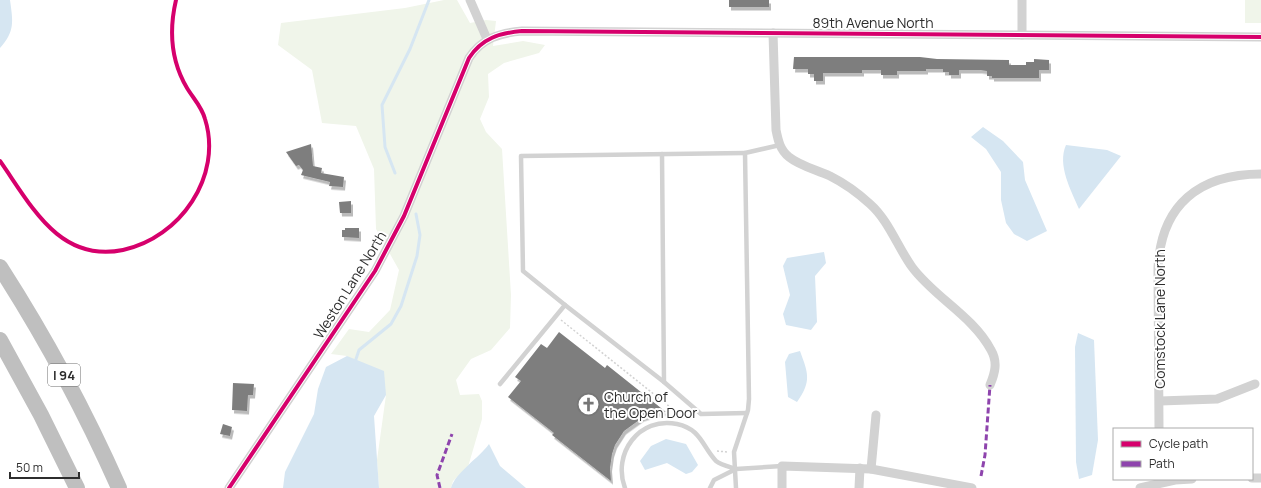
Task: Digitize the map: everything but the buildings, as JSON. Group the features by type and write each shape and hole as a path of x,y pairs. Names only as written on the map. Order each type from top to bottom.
{"highway":[{"name":"I 94","path":"0,267 58,364 85,416 119,488"},
{"name":"I 94","path":"0,340 41,415 76,488"}],"street":[{"path":"470,0 487,39"},
{"path":"1022,0 1022,35"},
{"name":"89th Avenue North","path":"487,39 505,32 522,31 1261,37"},
{"path":"773,33 776,130 780,144 788,156 852,189 871,205 887,223 912,267 922,279 975,329 992,350 996,364 994,376 990,385"},
{"name":"Weston Lane North","path":"229,488 375,271 404,216 469,58 474,50 487,39"},
{"name":"Comstock Lane North","path":"1159,428 1159,249 1163,232 1183,202 1196,190 1210,182 1238,175 1261,174"},
{"path":"1160,401 1217,399 1255,384"},
{"path":"871,469 876,416"},
{"path":"782,488 782,466 871,469 972,488"},
{"path":"860,468 860,488"},
{"path":"1140,488 1164,481 1178,480"}],"lane":[{"path":"747,413 701,414 664,382 523,271 521,156 745,153 780,144"},
{"path":"736,488 734,452 747,413 749,399 745,153"},
{"path":"662,154 664,382"},
{"path":"500,384 565,305"},
{"path":"625,488 621,473 625,450 632,439 642,430 653,425 666,423 688,428 702,440 717,461 736,469"},
{"path":"710,488 714,480 736,469 782,466"}],"path":[{"path":"556,316 686,420"},
{"path":"716,451 729,452"}],"shaded area":[{"path":"444,0 457,0 470,23 486,20 496,21 493,46 523,41 545,45 539,53 504,63 488,74 489,97 480,119 486,132 502,149 511,295 510,328 491,350 471,359 456,380 460,395 479,394 482,401 482,419 468,467 453,481 451,488 379,488 377,460 386,395 347,356 331,354 349,329 369,332 390,310 399,270 376,229 374,169 356,126 322,123 312,70 278,45 281,23 405,8"},
{"path":"1245,0 1261,0 1261,23 1245,23"}],"water":[{"path":"0,0 10,0 12,26 5,42 0,48"},
{"path":"983,127 1003,141 1023,162 1025,180 1047,231 1027,241 1014,234 1006,223 1001,200 1001,172 986,149 971,137"},
{"path":"1066,145 1107,150 1121,156 1079,209 1069,186 1064,169 1063,161"},
{"path":"824,252 826,263 815,276 817,322 811,330 786,325 783,314 790,295 783,266 787,258"},
{"path":"1078,333 1094,340 1098,440 1092,475 1079,479 1076,462 1075,347"},
{"path":"800,351 807,371 807,382 802,395 797,402 788,397 785,362 789,354"},
{"path":"347,356 384,371 386,395 374,416 379,488 283,488 285,472 314,414 318,389 326,367"},
{"path":"666,439 686,444 698,465 692,472 686,474 667,463 645,470 640,461 651,446"},
{"path":"489,444 500,466 526,488 451,488 453,482 462,471"}],"waterway":[{"path":"395,173 385,147 382,105 410,49 429,0"},
{"path":"355,362 359,350 391,324 401,306 417,256 420,235 416,214"}],"marked path":[{"path":"981,476 985,455 990,385"},
{"path":"440,488 437,475 452,434"}],"cycle path":[{"path":"0,161 23,195 49,227 64,239 81,248 101,252 123,250 144,243 162,232 179,218 192,201 202,182 208,162 209,141 204,115 182,78 175,56 172,34 176,0"},
{"path":"229,488 375,271 404,216 469,58 474,51 492,38 506,33 522,31 1261,37"}],"place":[{"name":"Church of the Open Door","path":"588,405"}]}
